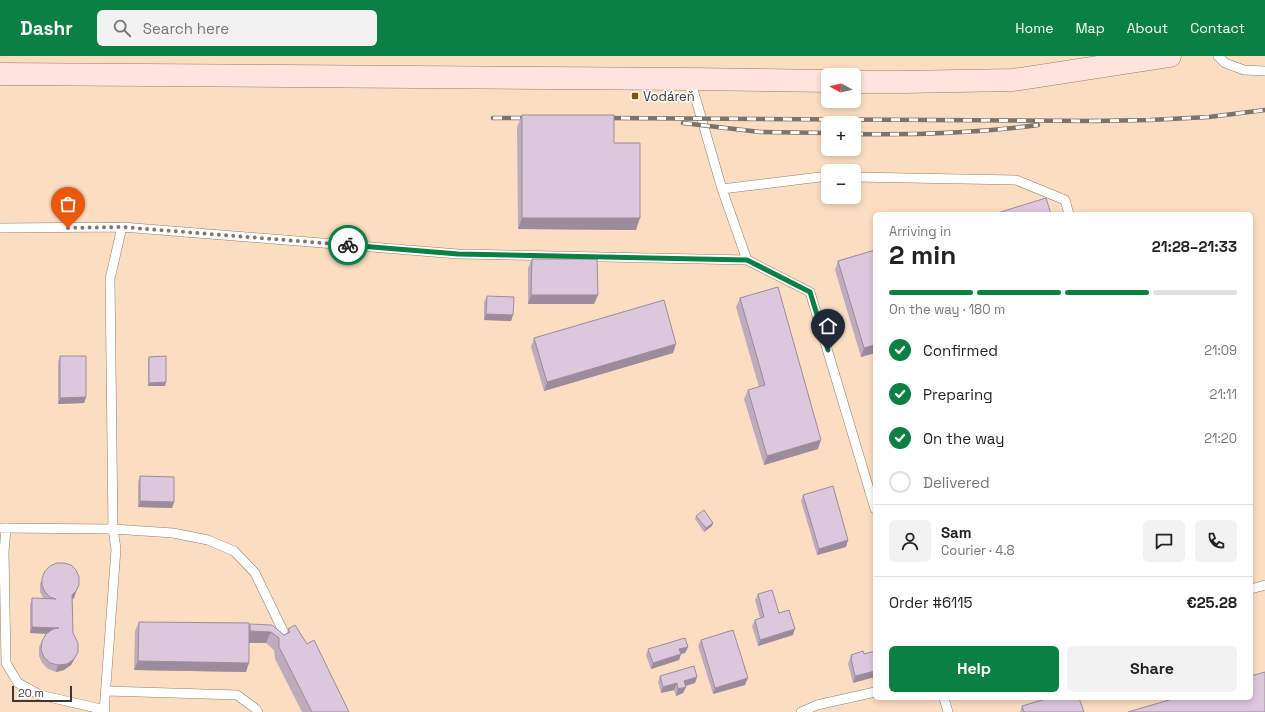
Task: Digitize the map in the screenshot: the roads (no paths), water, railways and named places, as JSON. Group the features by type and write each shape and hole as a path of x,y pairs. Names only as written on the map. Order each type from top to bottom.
{"street":[{"path":"861,82 1013,80 1170,56"},
{"path":"0,74 821,81"}],"lane":[{"path":"1218,56 1225,63 1244,70 1265,71"},
{"path":"690,79 722,189 747,260"},
{"path":"722,189 821,177"},
{"path":"861,177 1016,180 1065,200 1068,212"},
{"path":"122,227 110,279 113,529 116,549 105,711 40,695 18,683 6,663 3,528 113,529 174,533 208,540 234,551 255,573 284,633"},
{"path":"0,228 122,227 458,254 747,260 810,292 873,502"},
{"path":"1253,588 1265,585"},
{"path":"107,691 237,695 258,712"},
{"path":"801,712 818,705 873,692"},
{"path":"945,700 948,712"}],"railway":[{"path":"1092,121 1209,117 1265,110"},
{"path":"493,118 531,118"},
{"path":"603,118 1097,121"},
{"path":"683,123 760,132 821,133"},
{"path":"861,134 946,133 1038,125"}],"place":[{"name":"Vodáreň","path":"635,96"}]}
